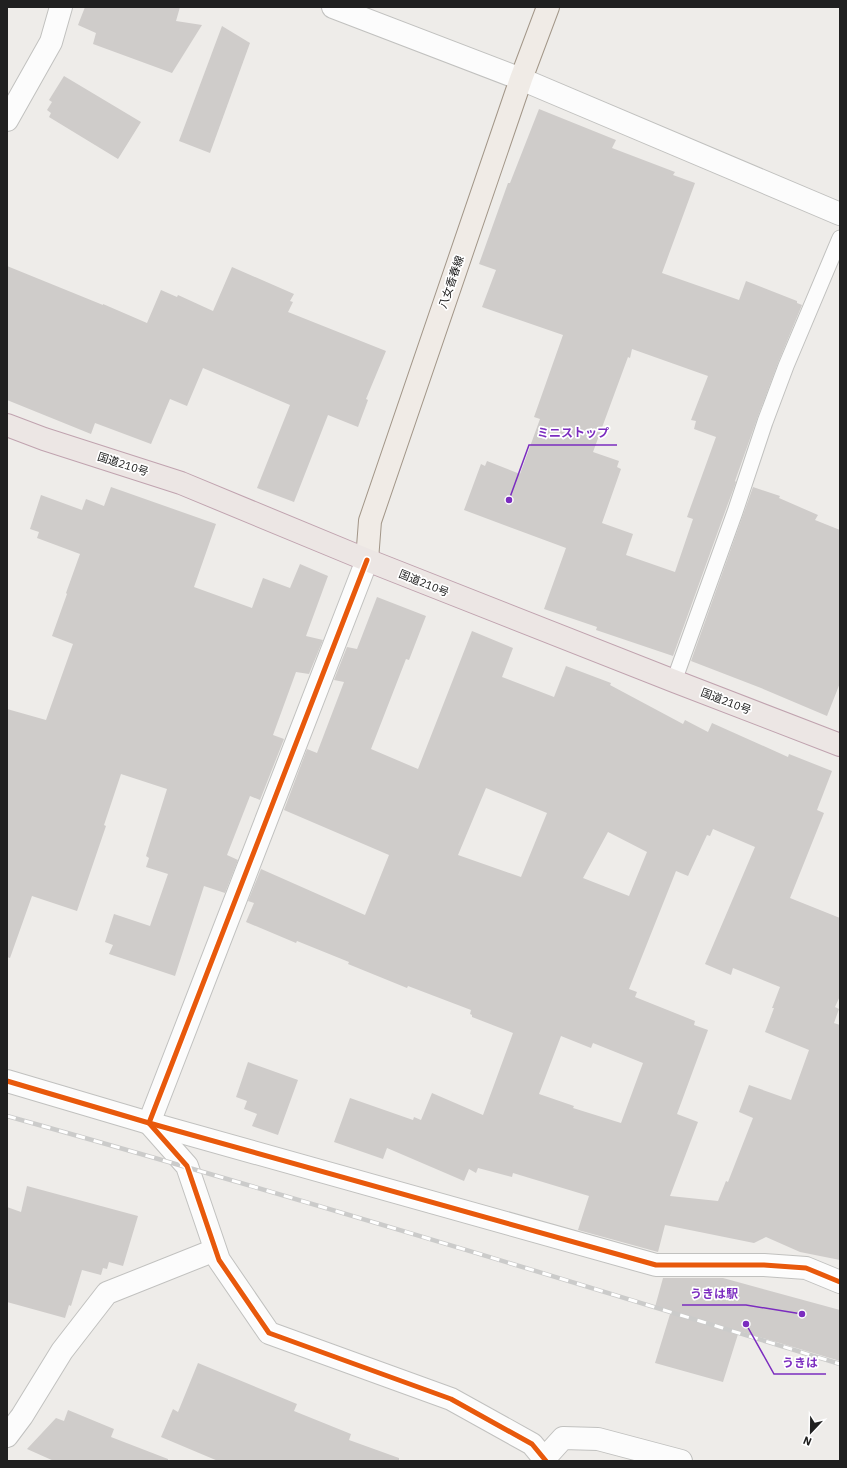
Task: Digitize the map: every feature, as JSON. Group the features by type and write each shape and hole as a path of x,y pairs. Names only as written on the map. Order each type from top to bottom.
{"highway":[{"name":"国道210号","path":"7,424 44,439 181,483 367,560 840,745"}],"main road":[{"name":"八女香春線","path":"367,560 370,521 521,79 548,7"}],"street":[{"path":"7,120 51,42 61,7"},
{"path":"333,7 521,79 840,214"},
{"path":"149,1123 367,560"},
{"path":"7,1081 149,1123 656,1265 764,1265 806,1268 840,1282"},
{"path":"149,1123 187,1166 196,1188 203,1216 219,1260 269,1333 451,1399 532,1444 545,1460 563,1438 598,1439 681,1461"},
{"path":"7,1436 22,1416 62,1351 106,1293 215,1250"}],"lane":[{"path":"674,681 735,512 765,422 786,366 840,238"}],"building":[{"path":"85,7 180,7 176,21 202,25 172,73 93,44 96,33 78,25"},
{"path":"222,26 250,43 210,153 179,141"},
{"path":"64,76 141,122 118,159 49,117 51,113 47,110 52,102 49,100"},
{"path":"539,109 616,140 612,148 675,172 673,175 695,183 662,273 739,300 746,281 797,301 797,303 802,305 757,419 735,481 736,482 673,656 596,630 597,627 544,609 566,548 464,510 481,464 485,466 487,461 520,474 540,419 534,417 563,335 482,307 496,270 479,264 508,183 510,183","holes":["632,349 708,376 691,420 696,421 694,429 716,437 687,517 693,519 675,572 626,555 633,534 602,523 621,469 617,467 619,461 593,452 628,357 630,358"]},
{"path":"7,266 147,323 161,290 177,297 178,295 213,311 232,267 294,294 290,301 293,302 288,312 386,351 366,399 368,400 358,427 328,415 294,502 257,488 290,405 203,368 187,406 170,399 151,444 95,423 91,434 7,400"},
{"path":"111,487 216,524 194,587 252,608 263,578 290,588 300,564 328,576 306,636 323,640 309,674 296,672 273,735 284,739 260,800 250,796 227,855 238,860 225,893 204,886 175,976 109,954 113,945 105,942 114,914 150,926 168,874 146,867 149,858 146,856 167,789 121,774 104,825 106,826 77,911 32,896 10,958 7,957 7,709 46,720 73,644 52,636 80,554 37,538 39,532 30,529 41,495 82,510 86,499 104,506"},
{"path":"753,487 780,496 779,498 818,515 815,520 840,530 840,683 827,716 761,688 691,661"},
{"path":"377,597 426,616 409,660 406,659 371,749 418,769 472,631 513,648 502,677 554,697 566,666 611,683 610,685 683,724 685,720 708,732 712,723 788,757 789,754 832,771 817,810 824,813 790,898 840,918 840,996 835,1007 839,1009 834,1023 840,1025 840,1260 800,1252 766,1237 754,1243 665,1225 658,1252 578,1230 589,1196 513,1173 512,1177 478,1168 476,1173 469,1169 464,1181 387,1148 383,1159 334,1142 350,1098 413,1120 414,1117 421,1120 432,1093 483,1115 513,1033 472,1017 470,1014 471,1010 408,986 407,988 348,964 349,962 297,941 296,943 246,922 254,903 248,901 261,869 365,915 389,855 284,810 307,749 317,753 344,682 334,680 347,647 357,649","holes":["486,788 547,813 521,877 458,855","713,829 755,847 705,964 731,975 733,968 780,987 765,1032 809,1050 791,1100 749,1085 739,1112 753,1118 728,1182 726,1181 718,1201 670,1196 698,1122 677,1114 708,1030 694,1025 695,1021 635,997 637,992 629,989 676,871 688,876 707,835 710,836","608,832 647,852 629,896 583,878","561,1036 591,1048 593,1043 643,1063 621,1123 573,1108 574,1106 539,1094"]},
{"path":"248,1062 298,1080 278,1135 252,1126 257,1114 244,1109 247,1101 236,1097"},
{"path":"27,1186 138,1216 123,1266 109,1262 107,1269 103,1268 101,1275 82,1270 71,1306 69,1305 65,1318 7,1302 7,1207 21,1212"},
{"path":"663,1278 723,1278 840,1310 840,1361 739,1331 723,1382 655,1363 671,1311 655,1307"},
{"path":"198,1363 297,1404 294,1411 351,1434 349,1440 399,1458 399,1461 218,1461 161,1437 173,1409 178,1412"},
{"path":"68,1410 114,1429 111,1437 168,1459 168,1461 54,1461 27,1449 56,1418 64,1421"}],"railway":[{"path":"7,1116 320,1206 840,1364"}],"cycle path":[{"path":"367,560 149,1123 187,1166 219,1260 269,1333 451,1399 532,1444 546,1461"},
{"path":"7,1081 149,1123 656,1265 764,1265 806,1268 840,1282"}],"place":[{"name":"ミニストップ","path":"509,500"},
{"name":"うきは駅","path":"802,1314"},
{"name":"うきは","path":"746,1324"}]}
